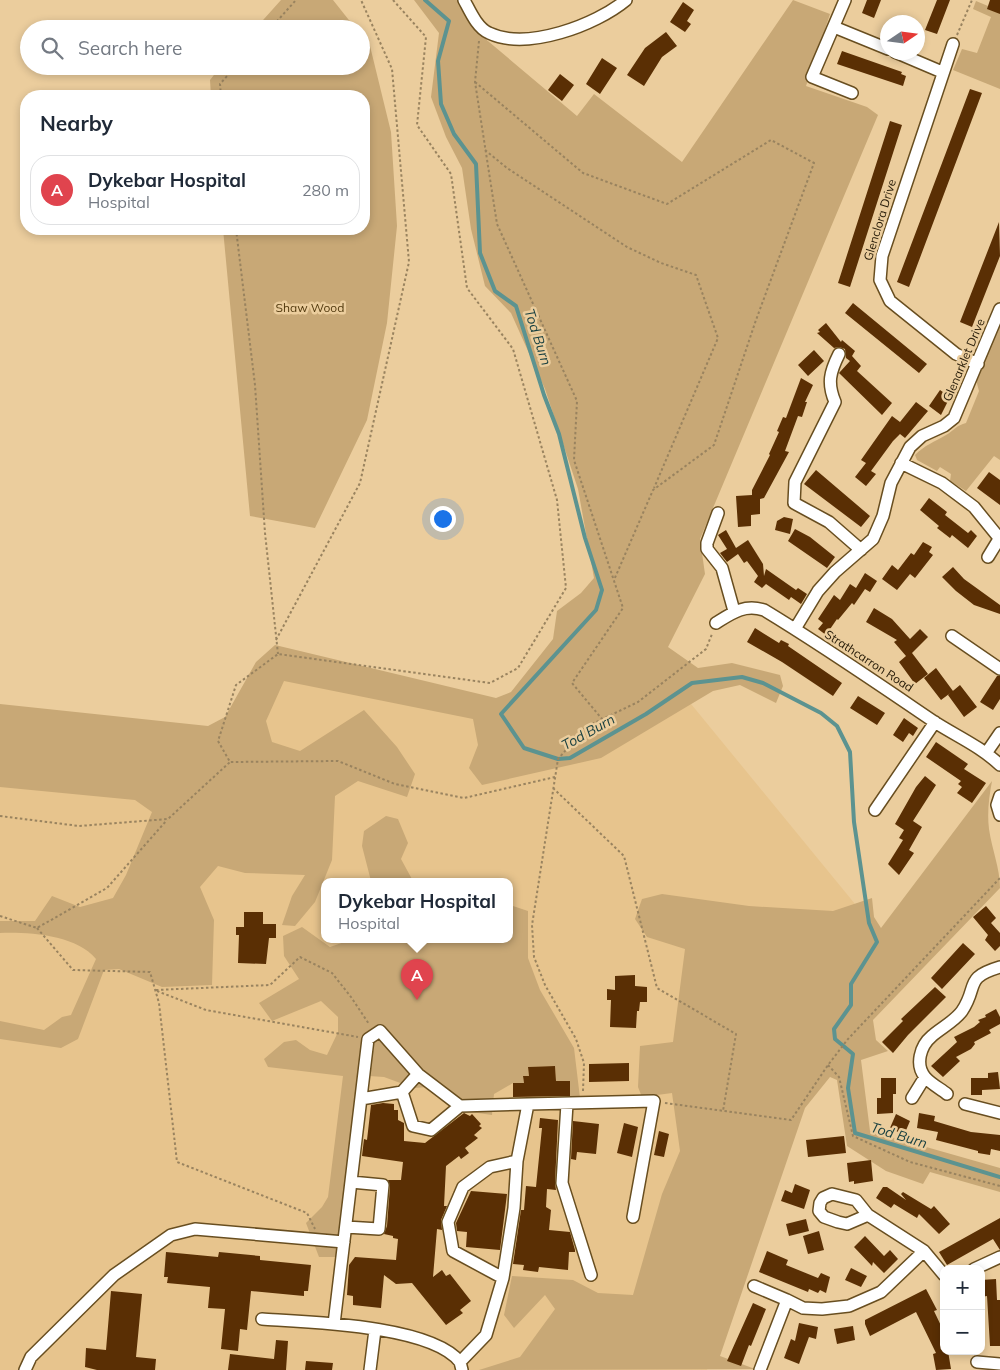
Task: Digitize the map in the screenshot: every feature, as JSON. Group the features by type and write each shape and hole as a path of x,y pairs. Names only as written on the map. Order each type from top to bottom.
{"street":[{"path":"464,0 480,27 488,33 503,37 530,37 554,34 580,27 597,20 626,0"},
{"path":"845,0 812,76 852,93"},
{"path":"834,27 880,47"},
{"name":"Glenclora Drive","path":"953,44 942,72 882,256 880,280 890,300 902,311 956,354 978,364"},
{"path":"914,60 942,72"},
{"name":"Glenarklet Drive","path":"795,629 818,591 835,572 873,539 883,516 891,483 910,447 922,436 944,426 954,418 1000,310"},
{"path":"839,354 831,370 829,380 835,402 795,482 794,503 829,522 860,550"},
{"path":"901,463 942,482 974,507 1000,539 988,557"},
{"path":"718,513 707,543 707,549 722,568 734,611"},
{"name":"Strathcarron Road","path":"716,623 734,611 756,608 795,629 935,722 987,752 1000,765"},
{"path":"952,636 1000,669"},
{"path":"875,810 935,722"},
{"path":"987,752 1000,733"},
{"path":"1000,796 997,805 1000,815"},
{"path":"947,1094 925,1077 919,1063 922,1048 930,1037 962,1011 978,975 1000,967"},
{"path":"334,1324 351,1182 372,1036 380,1032 418,1074 460,1106"},
{"path":"362,1099 402,1092 418,1074"},
{"path":"912,1098 925,1077"},
{"path":"402,1092 413,1126 432,1130 460,1106 654,1101 634,1217"},
{"path":"262,1318 334,1324 411,1336 452,1351 461,1366 486,1335 503,1278 514,1208 517,1161 528,1104"},
{"path":"567,1104 562,1183 591,1275"},
{"path":"965,1104 1000,1114"},
{"path":"503,1278 453,1251 448,1222 463,1187 490,1167 517,1161"},
{"path":"346,1227 379,1229 383,1184 351,1182"},
{"path":"868,1215 924,1250 940,1270"},
{"path":"25,1370 31,1357 114,1275 171,1235 195,1229 344,1242"},
{"path":"754,1286 803,1308 822,1309 848,1306 881,1292 924,1250"},
{"path":"983,1265 1000,1257"},
{"path":"760,1370 787,1300"},
{"path":"370,1370 375,1330"},
{"path":"976,1361 1000,1364"}],"path":[{"path":"278,20 296,0"},
{"path":"276,640 360,483 409,262 392,69 361,0"},
{"path":"230,762 218,741 236,685 278,654 490,683 518,668 566,588 557,500 513,349 466,288 452,174 417,125 426,37 393,0"},
{"path":"953,44 972,0"},
{"path":"480,27 475,82 497,224 577,401 574,460 623,608 572,683 602,720"},
{"path":"220,90 220,84 228,75"},
{"path":"475,82 583,173 667,204 772,140 814,163 756,320 714,445 653,490"},
{"path":"485,150 507,168 628,247 661,263 696,275 718,338 614,580"},
{"path":"237,235 255,385 265,533 278,654"},
{"path":"583,1103 584,1063 576,1038 545,984 534,958 532,925 558,760 586,727 638,702 706,649 716,623"},
{"path":"37,928 107,888 168,819 230,762 338,761 395,784 464,798 555,777"},
{"path":"553,788 624,856 657,988 736,1034 724,1111"},
{"path":"0,816 79,826 168,819"},
{"path":"654,1101 791,1120 848,1039 1000,878"},
{"path":"0,916 37,928 73,970 150,972 159,1003 177,1162 307,1213 321,1240"},
{"path":"156,990 270,985 300,957 332,973 351,997 372,1036"},
{"path":"156,990 206,1010 372,1036"},
{"path":"828,1065 839,1077 853,1136 910,1162 1000,1186"}],"shaded area":[{"path":"605,599 864,915 707,1370 0,1370 0,721 231,753 276,664 500,708"}],"green space":[{"path":"281,0 333,0 349,20 263,20"},
{"path":"414,0 457,0 476,31 577,116 594,94 682,162 793,0 830,14 806,86 867,107 878,115 700,539 705,574 668,647 698,668 732,663 780,675 783,686 776,703 740,685 713,691 601,758 482,785 469,768 478,745 473,719 284,681 266,721 272,742 300,751 364,710 397,747 415,774 407,797 358,781 335,796 332,860 325,878 321,878 321,887 315,902 295,926 282,925 292,896 305,875 245,873 218,866 200,887 214,920 212,985 162,987 119,969 104,970 78,1039 61,1048 0,1039 0,1021 44,1030 62,1017 71,1015 96,959 87,951 65,940 38,934 0,933 0,921 35,921 52,896 80,907 113,898 126,875 152,812 135,800 0,787 0,704 208,726 225,717 256,662 275,645 496,698 511,692 553,639 557,611 581,593 594,578 578,489 545,389 511,313 485,286 471,229 462,168 446,137 431,97 439,33"},
{"path":"976,1 1000,11 1000,89 953,70 962,49 977,53 991,17 973,9"},
{"name":"Shaw Wood","path":"370,46 391,132 397,226 387,323 367,420 315,528 250,516 224,235 370,235 370,90 211,90 210,80 214,75 370,75"},
{"path":"1000,320 1000,460 994,456 966,491 950,481 951,474 940,467 937,471 917,460 915,455 926,446 966,423 979,391 976,380"},
{"path":"992,781 988,823 999,873 1000,888 873,1020 876,1040 888,1051 861,1060 870,1131 1000,1168 1000,1192 930,1172 923,1184 886,1171 847,1146 837,1080 830,1077 805,1108 720,1356 755,1369 479,1370 520,1357 555,1309 545,1295 514,1328 504,1315 512,1276 573,1280 598,1293 633,1295 662,1194 680,1151 672,1093 642,1097 638,1087 640,1046 673,1042 685,949 647,937 635,919 642,899 662,894 749,906 833,911 872,898 874,917 881,928"},
{"path":"386,816 398,819 408,843 401,859 411,878 370,878 362,846 364,831"},
{"path":"513,906 528,911 528,958 540,990 574,1048 580,1098 570,1098 570,1081 556,1081 555,1066 528,1067 529,1076 523,1076 524,1083 513,1083 494,1094 492,1115 464,1111 428,1087 414,1088 384,1077 369,1076 357,1175 340,1233 336,1257 319,1257 306,1223 322,1207 328,1197 343,1076 268,1067 264,1059 284,1042 296,1040 310,1050 327,1055 338,1032 338,1017 321,1001 272,1021 259,1003 299,979 284,956 283,936 302,927 321,941 321,943 330,947 342,943 513,943"}],"building":[{"path":"867,0 881,0 874,18 862,13"},
{"path":"937,0 950,0 937,34 925,30"},
{"path":"990,0 1000,0 1000,14 987,9"},
{"path":"683,2 694,10 687,21 691,24 685,32 670,22"},
{"path":"666,32 677,46 662,57 644,86 627,75 645,48"},
{"path":"842,51 902,72 901,74 906,76 903,86 837,64"},
{"path":"602,58 617,68 600,94 586,84"},
{"path":"560,74 574,85 562,101 548,90"},
{"path":"970,89 982,93 909,287 897,282"},
{"path":"890,121 902,125 850,287 838,283"},
{"path":"999,222 1000,256 972,327 960,322"},
{"path":"853,303 927,364 919,373 845,313"},
{"path":"826,323 841,342 842,340 855,351 852,356 861,366 857,371 892,403 882,415 839,373 850,361 846,358 845,349 834,348 817,333 820,332 818,330"},
{"path":"814,350 824,361 808,376 798,365"},
{"path":"801,378 813,385 805,402 807,402 802,417 798,416 785,451 789,452 764,498 760,499 760,514 751,515 751,526 738,527 736,496 752,495 752,490 770,455 779,432 777,431 783,417 786,418"},
{"path":"940,390 950,397 941,415 929,406"},
{"path":"916,402 928,411 905,438 900,434 893,441 871,471 876,474 866,486 855,477 866,463 861,460 892,416 900,422"},
{"path":"816,470 870,516 861,527 804,484"},
{"path":"989,472 1000,480 1000,505 977,488"},
{"path":"929,498 947,512 945,515 968,533 971,530 977,536 968,548 952,535 950,538 937,528 939,526 920,510"},
{"path":"784,517 793,519 790,534 775,530 777,521"},
{"path":"795,529 810,537 835,557 827,568 788,541"},
{"path":"726,530 736,548 748,540 763,564 764,576 766,569 796,590 798,588 807,594 801,604 791,597 789,600 766,584 762,588 754,582 758,576 747,561 744,563 738,554 727,562 720,553 727,549 718,535"},
{"path":"923,542 932,547 929,552 933,555 915,578 910,574 897,590 882,579 892,565 898,570 911,553 914,555"},
{"path":"953,567 964,579 1000,605 1000,614 974,605 942,577"},
{"path":"865,573 877,581 870,592 865,589 854,605 852,603 837,619 826,635 818,629 823,623 818,619 834,595 840,600 850,584 856,588"},
{"path":"874,608 892,619 910,639 920,629 928,637 912,653 928,674 915,684 899,662 906,656 894,642 897,640 866,622"},
{"path":"755,628 779,643 781,640 789,644 788,646 842,683 833,696 782,662 747,642"},
{"path":"936,668 953,691 941,700 924,678"},
{"path":"997,676 1000,676 1000,699 993,710 980,702"},
{"path":"960,685 977,707 964,717 948,695"},
{"path":"858,696 885,713 877,725 850,708"},
{"path":"904,718 918,728 913,736 909,733 903,742 893,735"},
{"path":"936,742 968,764 964,769 986,783 972,803 957,793 962,787 958,784 961,781 926,757"},
{"path":"925,776 936,785 913,821 922,827 909,850 914,853 899,875 888,864 903,840 899,838 904,830 895,824 916,787"},
{"path":"986,906 996,918 991,923 1000,933 1000,946 995,951 985,940 988,935 973,917"},
{"path":"244,912 263,912 263,924 276,924 276,938 269,938 266,964 238,963 239,935 236,935 236,927 244,927"},
{"path":"963,943 975,954 942,989 931,978"},
{"path":"635,975 635,986 647,987 647,1002 640,1002 639,1011 637,1011 636,1028 610,1027 611,1000 607,1000 607,989 615,990 615,976"},
{"path":"935,987 946,997 893,1053 882,1042 903,1021 901,1019"},
{"path":"996,1009 1000,1017 1000,1024 989,1030 991,1033 974,1042 975,1044 971,1049 956,1057 960,1061 943,1077 931,1066 957,1042 954,1037 974,1027 980,1022 978,1020 986,1017 985,1015"},
{"path":"629,1063 629,1081 589,1082 589,1064"},
{"path":"555,1066 556,1081 570,1081 570,1096 513,1097 513,1083 524,1083 523,1076 529,1076 528,1067"},
{"path":"998,1072 1000,1089 982,1090 982,1095 971,1095 971,1078 988,1078 988,1073"},
{"path":"881,1078 896,1078 896,1094 893,1094 893,1113 877,1114 877,1098 881,1098"},
{"path":"394,1104 394,1110 398,1110 398,1120 404,1123 404,1141 425,1143 464,1113 470,1116 472,1114 481,1124 479,1126 482,1128 474,1135 478,1138 465,1148 469,1153 461,1159 459,1156 446,1166 444,1206 447,1206 441,1220 442,1230 437,1229 433,1277 442,1270 446,1276 450,1274 471,1301 460,1310 463,1313 446,1325 412,1283 396,1284 384,1275 381,1308 353,1305 353,1296 347,1295 349,1265 355,1257 396,1260 398,1239 384,1234 387,1226 390,1186 388,1180 401,1180 403,1162 362,1156 364,1139 367,1140 371,1105"},
{"path":"919,1113 935,1116 934,1121 971,1132 1000,1135 1000,1151 991,1149 990,1155 978,1153 978,1151 936,1140 938,1132 917,1128"},
{"path":"896,1114 910,1121 904,1135 890,1128"},
{"path":"540,1118 558,1120 556,1190 547,1189 546,1207 551,1210 549,1230 570,1232 575,1252 569,1252 568,1270 539,1267 538,1272 523,1270 524,1265 513,1264 521,1210 524,1210 526,1186 536,1187 542,1128 539,1128"},
{"path":"573,1121 599,1124 596,1154 577,1152 576,1160 571,1159"},
{"path":"624,1123 638,1127 632,1157 617,1153"},
{"path":"659,1131 669,1134 664,1157 654,1155"},
{"path":"844,1136 846,1153 808,1157 806,1140"},
{"path":"871,1160 873,1181 854,1184 854,1181 849,1182 847,1163"},
{"path":"795,1184 810,1190 804,1209 781,1201 785,1190 792,1193"},
{"path":"883,1187 887,1187 906,1200 901,1194 903,1192 931,1209 934,1206 950,1224 939,1234 919,1214 917,1218 894,1204 891,1208 876,1198"},
{"path":"471,1191 507,1194 500,1250 466,1247 467,1232 457,1231 456,1223"},
{"path":"1000,1218 1000,1250 993,1239 947,1265 939,1252"},
{"path":"806,1219 809,1231 789,1236 786,1224"},
{"path":"819,1231 824,1250 808,1254 803,1236"},
{"path":"865,1236 884,1256 890,1250 898,1259 884,1273 873,1262 872,1266 854,1247"},
{"path":"767,1251 788,1260 786,1265 818,1278 821,1273 830,1277 826,1293 820,1290 818,1293 809,1289 808,1292 759,1272"},
{"path":"166,1252 218,1257 219,1252 260,1256 260,1260 311,1265 308,1291 304,1291 304,1296 251,1291 247,1330 240,1329 238,1351 221,1349 225,1309 208,1308 210,1287 167,1283 168,1277 164,1277"},
{"path":"851,1268 867,1276 861,1287 845,1280"},
{"path":"996,1279 997,1300 1000,1300 1000,1346 990,1346 985,1280"},
{"path":"926,1289 937,1310 934,1311 940,1324 940,1355 949,1355 951,1369 936,1370 933,1354 936,1353 916,1312 870,1336 865,1320"},
{"path":"111,1291 142,1294 136,1357 156,1359 155,1370 97,1370 85,1367 86,1348 106,1350"},
{"path":"753,1303 766,1309 741,1366 727,1361"},
{"path":"799,1323 818,1327 816,1339 809,1337 799,1364 784,1358 791,1339 795,1341"},
{"path":"853,1326 855,1340 837,1344 834,1329"},
{"path":"276,1340 288,1341 286,1370 228,1370 230,1354 274,1359"},
{"path":"306,1361 333,1363 332,1370 305,1370"}],"waterway":[{"name":"Tod Burn","path":"425,0 449,21 438,61 441,104 454,134 476,164 480,253 495,291 516,306 544,395 559,434 585,538 602,590 596,610 501,714 524,748 558,759 570,758 646,714 692,683 742,677 763,683 821,713 837,726 850,752 854,822 869,923 877,942 851,984 851,1005 834,1029 835,1039 853,1054 848,1088 855,1133 1000,1177"}],"place":[{"name":"Dykebar Hospital","path":"417,1000"}]}
